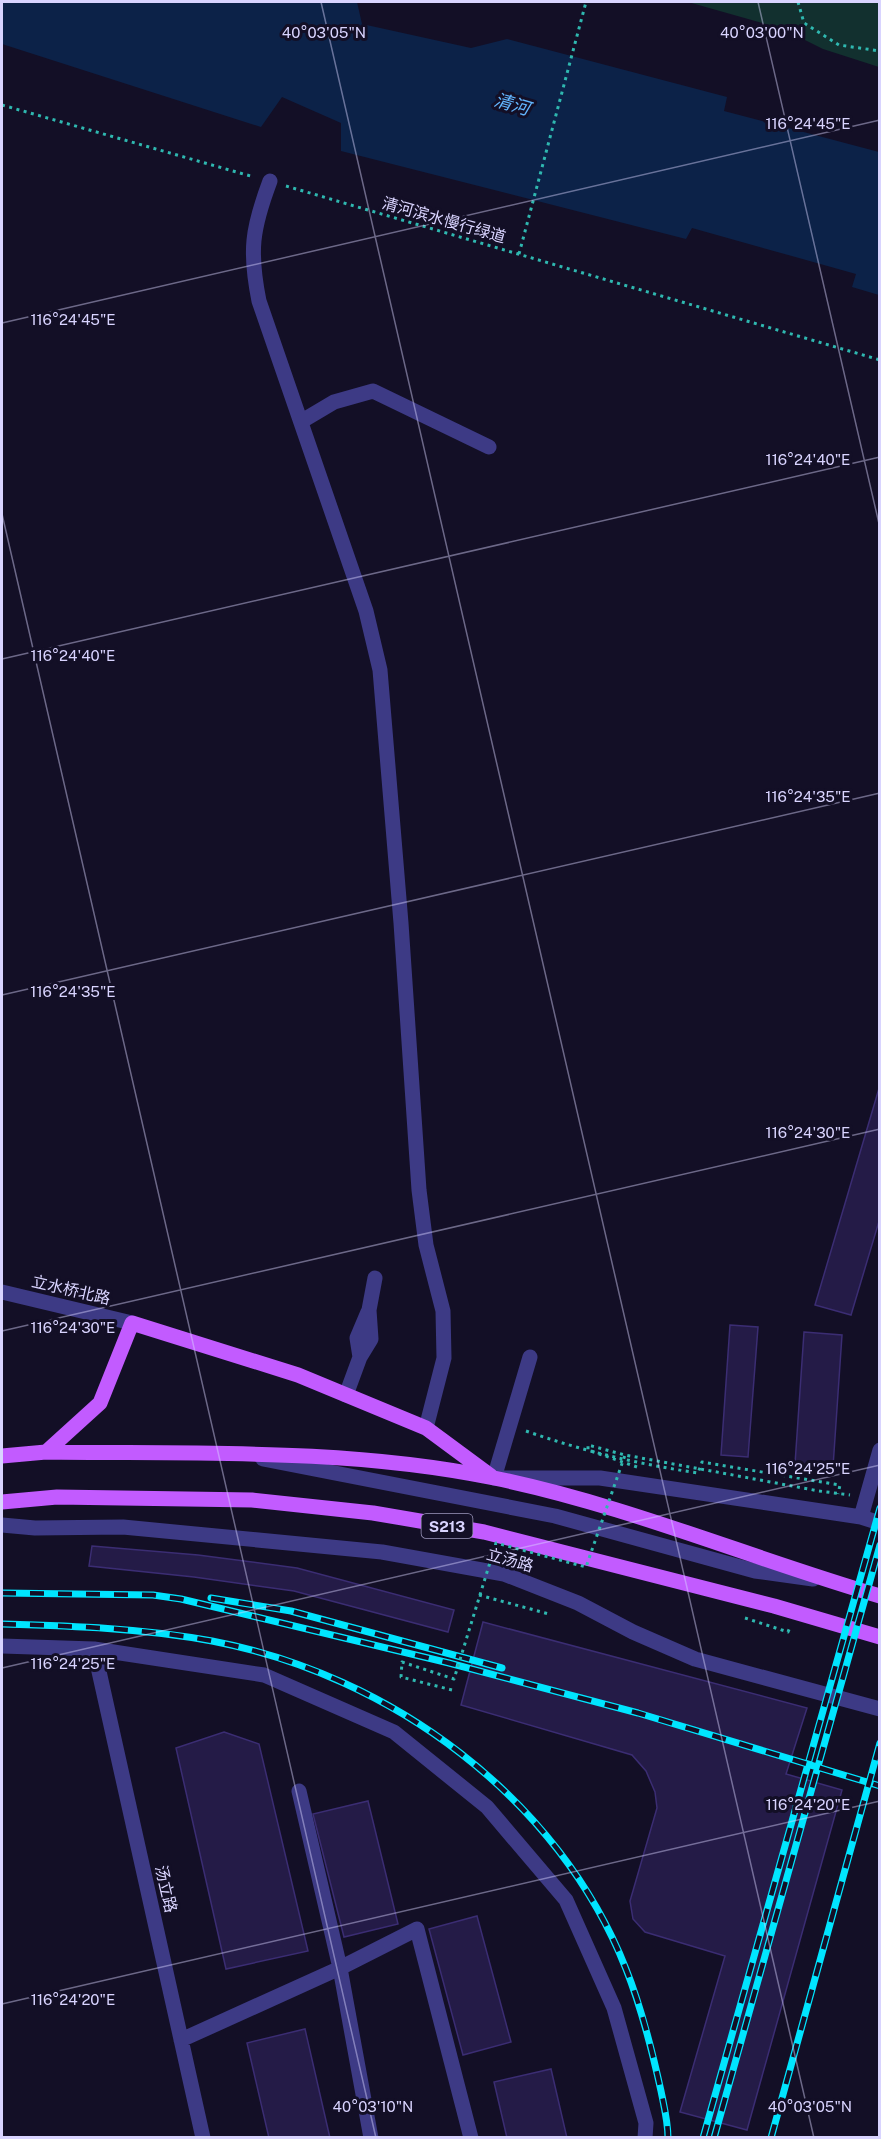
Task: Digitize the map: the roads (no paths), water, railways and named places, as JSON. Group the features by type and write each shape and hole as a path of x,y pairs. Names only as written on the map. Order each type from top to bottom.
{"main road":[{"path":"46,1452 100,1403 132,1323 298,1375 426,1428 494,1478"},
{"path":"2,1456 46,1452 332,1456 419,1466 494,1478 613,1508 879,1596"},
{"name":"立汤路","path":"2,1502 57,1497 252,1500 373,1513 484,1533 774,1606 879,1637"}],"street":[{"path":"270,181 257,215 251,262 259,301 366,611 380,670 401,923 418,1190 426,1245 443,1311 444,1358 426,1428"},
{"path":"302,421 334,402 373,391 489,447"},
{"path":"346,1395 360,1358 371,1339 369,1310 375,1278"},
{"name":"立水桥北路","path":"2,1292 132,1323"},
{"path":"530,1357 494,1478 600,1478 861,1517 879,1522"},
{"path":"861,1517 879,1450"},
{"path":"250,1456 361,1480 471,1498 555,1516 755,1571 831,1582"},
{"name":"立汤路","path":"2,1525 35,1528 123,1527 382,1551 504,1574 578,1603 633,1632 695,1659 879,1709"},
{"path":"2,1646 94,1649 264,1675 394,1732 487,1807 566,1900 614,2008 646,2123 645,2138"},
{"name":"汤立路","path":"94,1649 203,2138"},
{"path":"299,1791 340,1968 371,2138"},
{"path":"182,2040 340,1968 417,1929 471,2138"}],"water":[{"name":"清河","path":"2,2 357,2 362,24 471,48 507,39 727,97 724,111 879,152 879,295 852,287 856,274 692,228 686,239 341,151 341,123 282,97 261,127 2,44"}],"railway":[{"path":"703,2138 880,1508"},
{"path":"714,2138 880,1545"},
{"path":"2,1593 153,1595 181,1599 449,1663 638,1713 880,1786"},
{"path":"211,1598 291,1611 502,1668"},
{"path":"2,1624 160,1633 212,1641 278,1658 343,1683 404,1715 461,1754 513,1799 558,1850 596,1907 626,1969 642,2014 661,2091 668,2138"},
{"path":"771,2138 880,1743"}]}
